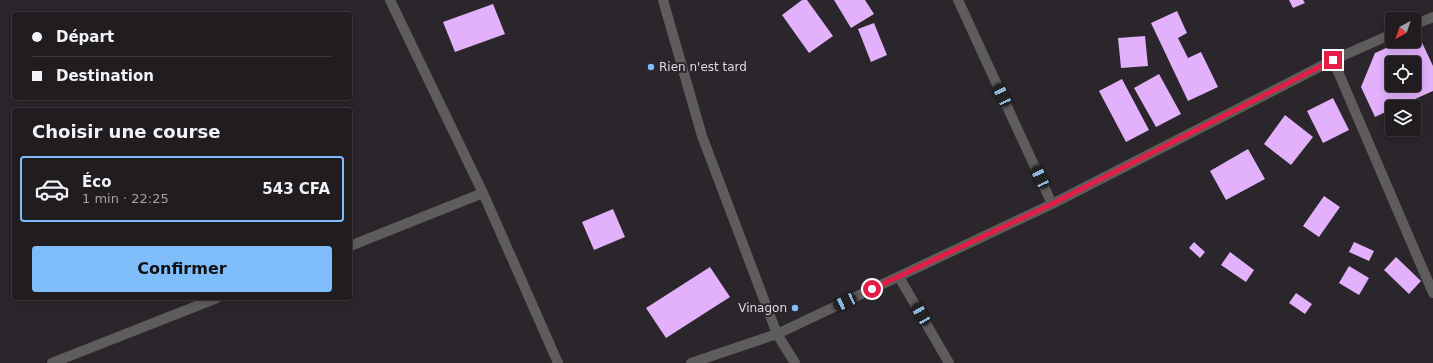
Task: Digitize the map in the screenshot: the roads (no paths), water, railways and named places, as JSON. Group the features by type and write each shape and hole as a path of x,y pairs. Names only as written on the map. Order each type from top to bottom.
{"street":[{"path":"390,0 483,193 558,363"},
{"path":"663,0 702,136 777,334 795,363"},
{"path":"958,0 1052,204"},
{"path":"1421,22 1433,17"},
{"path":"691,363 777,334 1052,204 1333,60 1385,37"},
{"path":"1333,60 1433,293"},
{"path":"352,245 483,193"},
{"path":"899,276 949,363"},
{"path":"52,363 212,300"}],"place":[{"name":"Rien n'est tard","path":"651,67"},
{"name":"Vinagon","path":"795,308"}]}
